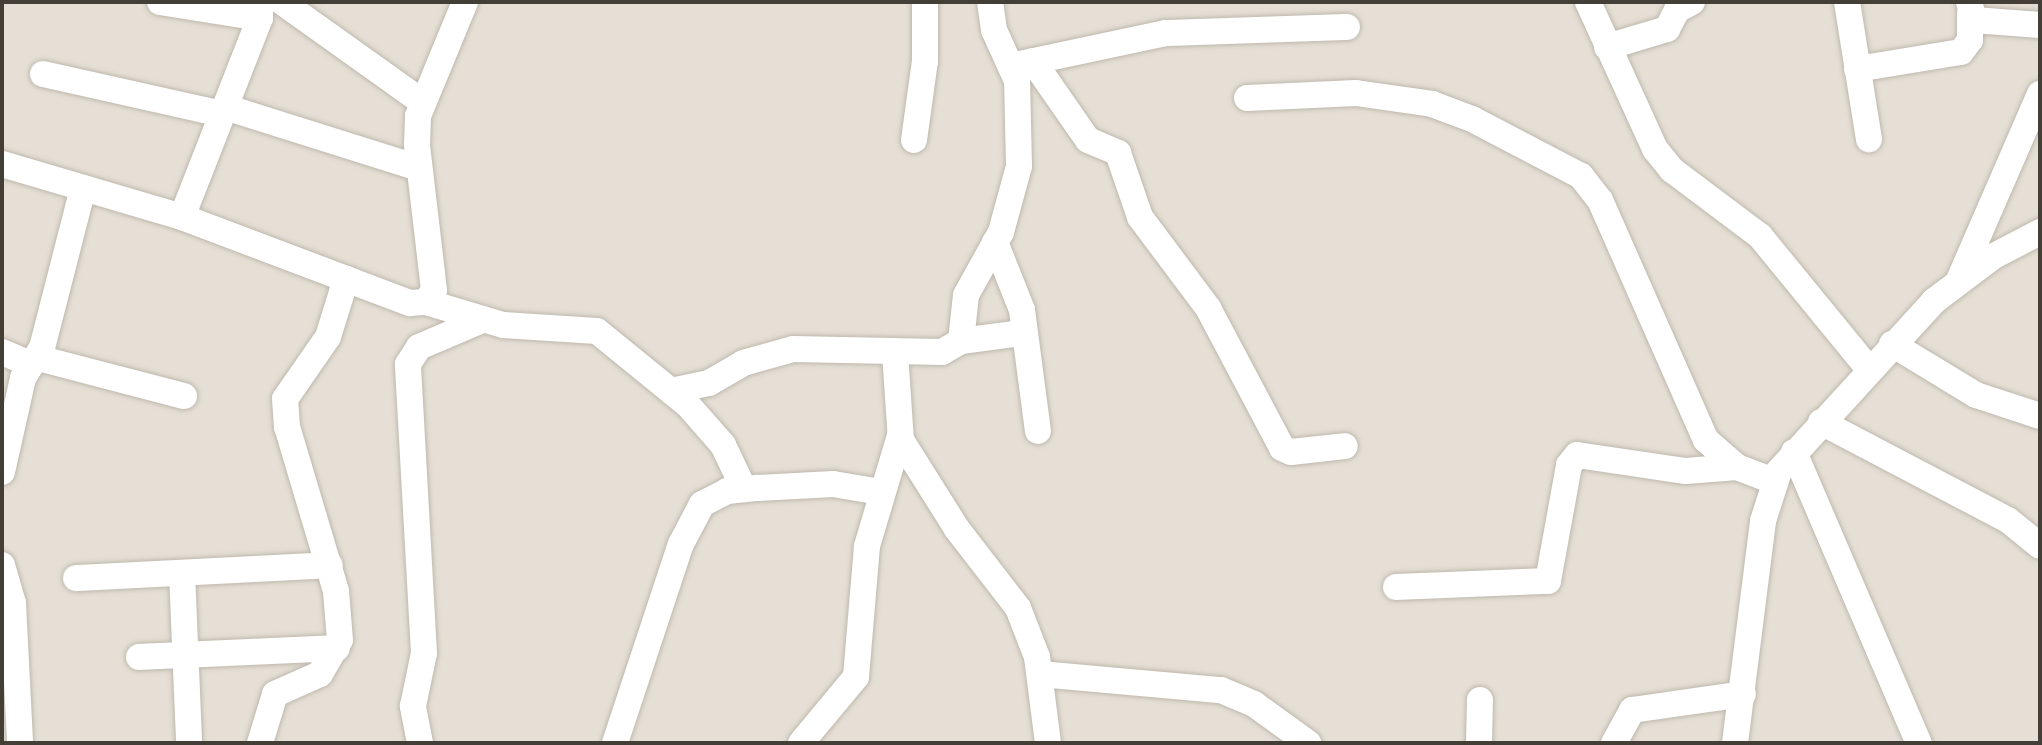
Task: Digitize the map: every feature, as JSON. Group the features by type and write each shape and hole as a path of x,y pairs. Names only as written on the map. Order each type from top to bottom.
{"street":[{"path":"160,2 260,10 182,217"},
{"path":"282,2 422,102"},
{"path":"914,140 925,61 925,2"},
{"path":"990,2 994,30 1088,140 1118,153 1140,217 1208,308 1282,448 1291,452 1345,446"},
{"path":"1588,2 1655,149 1672,170 1760,236 1869,369"},
{"path":"1607,47 1667,29 1677,10 1692,2"},
{"path":"1847,2 1869,139"},
{"path":"426,302 434,290 419,168 422,102 458,4"},
{"path":"1857,69 1961,52 1970,40 1969,8"},
{"path":"1969,8 1984,21 2040,25"},
{"path":"1023,63 1166,33 1347,27"},
{"path":"961,341 966,295 1009,211 1019,166 1018,92 1023,63"},
{"path":"43,74 224,110 419,168"},
{"path":"1247,98 1356,93 1432,104 1472,119 1581,176 1600,200 1706,440 1737,467 1774,481"},
{"path":"1959,280 2039,99"},
{"path":"2,164 182,217 410,303 426,302 482,320 597,331 671,391 723,445 744,489"},
{"path":"3,464 23,378 34,361 83,188"},
{"path":"1735,743 1763,521 1774,481 1794,452 1892,344 1959,280 2040,232"},
{"path":"995,242 1022,310 1022,333 1038,431"},
{"path":"260,743 275,694 320,674 337,648 341,627 330,565 287,427 285,399 328,337 346,279"},
{"path":"420,743 413,706 424,653 408,364 419,347 482,320"},
{"path":"671,391 709,383 743,363 793,349 942,352 961,341 1022,333"},
{"path":"1892,344 1976,395 2040,416"},
{"path":"2,352 184,396"},
{"path":"801,743 856,677 867,546 900,435 895,353"},
{"path":"1821,422 2008,520 2040,546"},
{"path":"900,435 957,529 1011,594 1040,674 1048,743"},
{"path":"1794,452 1919,743"},
{"path":"1396,587 1548,581 1569,465 1577,455 1686,471 1737,467"},
{"path":"615,743 693,519 713,495 744,489 833,484 881,492"},
{"path":"2,565 13,603 20,743"},
{"path":"76,578 330,565"},
{"path":"182,573 189,743"},
{"path":"139,657 337,648"},
{"path":"1040,674 1221,690 1254,704 1308,743"},
{"path":"1614,743 1632,710 1743,694"},
{"path":"1479,743 1480,700"}],"shaded area":[{"path":"2,2 2040,2 2040,743 2,743"}]}
